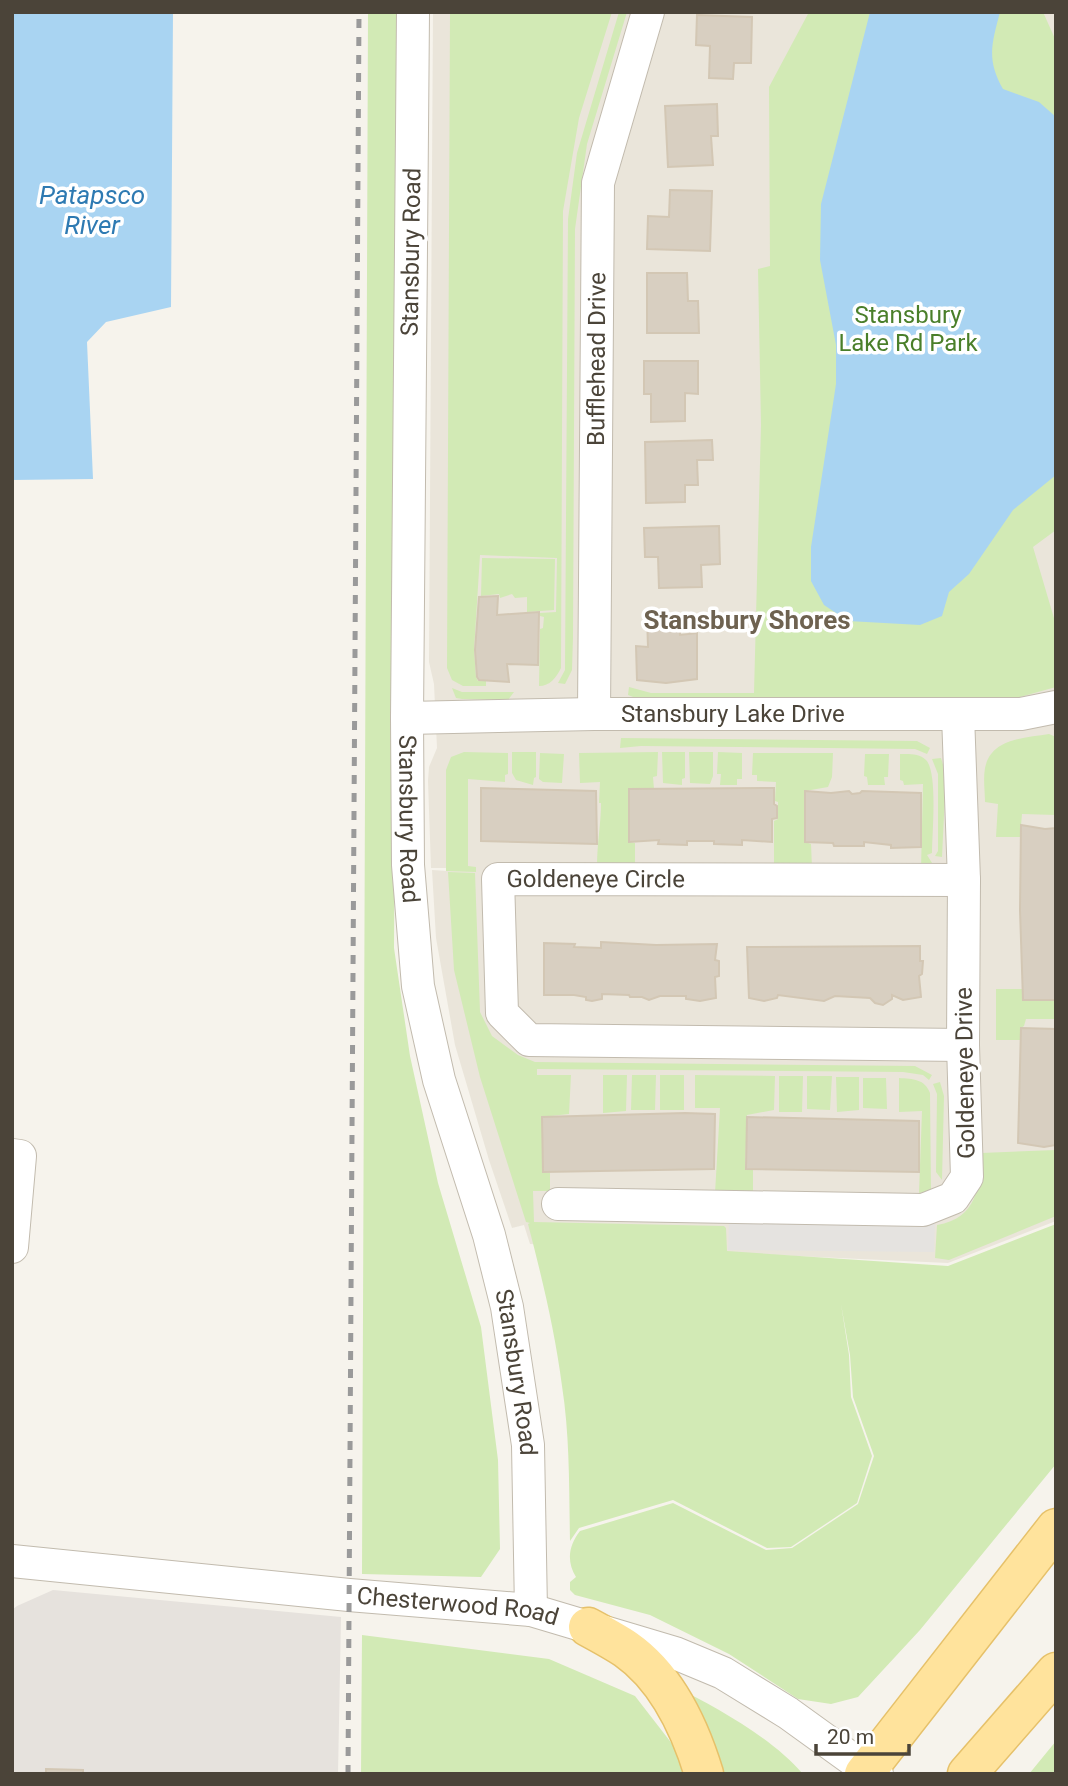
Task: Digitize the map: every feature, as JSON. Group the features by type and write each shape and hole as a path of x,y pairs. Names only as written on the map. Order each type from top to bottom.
{"main road":[{"path":"869,1773 1056,1528"},
{"path":"588,1627 627,1650 656,1676 682,1718 704,1774"},
{"path":"967,1774 1056,1672"}],"street":[{"name":"Stansbury Road","path":"414,12 408,865 418,986 439,1080 489,1235 507,1307 528,1445 531,1610"},
{"name":"Bufflehead Drive","path":"594,714 598,183 648,12"},
{"name":"Stansbury Lake Drive","path":"407,718 594,714 1020,714 1056,707"},
{"name":"Goldeneye Drive","path":"558,1204 923,1210 953,1198 967,1177 963,1045 964,880 958,715"},
{"name":"Goldeneye Circle","path":"963,1045 529,1040 502,1013 498,879 964,880"},
{"path":"12,1247 16,1156"},
{"name":"Chesterwood Road","path":"12,1561 349,1595 531,1610 675,1653 723,1673 788,1713 869,1773"}],"shaded area":[{"path":"433,12 1056,12 1056,1221 948,1263 530,1244 524,1225 512,1228 455,1045 436,938 432,870 447,871 447,868 431,868 428,781 429,767 437,748 434,684 429,662"},
{"path":"935,1222 934,1252 728,1250 729,1224"},
{"path":"53,1590 341,1617 338,1774 12,1774 12,1610"}],"green space":[{"path":"368,12 400,12 394,948 410,1056 438,1183 481,1327 498,1460 500,1549 481,1577 362,1574"},
{"path":"450,12 612,12 579,118 563,211 561,668 552,681 543,686 539,686 540,629 543,628 544,617 540,616 540,613 556,612 557,558 480,555 474,650 476,677 478,681 486,681 486,686 463,686 452,680 447,668"},
{"path":"619,12 627,12 587,144 575,229 573,637 572,670 565,684 558,683 565,670 568,219 577,153"},
{"name":"Stansbury Lake Rd Park","path":"809,12 1043,12 1056,41 1056,530 1033,547 1056,625 1056,687 1020,697 969,705 641,700 628,695 629,687 651,693 754,693 761,425 758,269 770,266 769,87"},
{"path":"482,558 555,559 554,610 527,612 527,597 515,598 512,594 500,598 499,594 481,596"},
{"path":"452,688 462,692 514,692 508,700 462,699 456,698"},
{"path":"1049,734 1056,737 1056,815 1022,814 1020,837 996,837 998,804 985,802 984,772 988,758 1010,741"},
{"path":"621,738 917,741 930,748 927,754 915,749 620,748"},
{"path":"464,752 508,753 508,774 505,775 505,782 468,779 468,866 476,867 476,872 446,871 446,770 451,757"},
{"path":"512,752 536,752 536,777 533,785 516,780 512,773"},
{"path":"658,752 657,776 653,777 654,789 630,842 635,843 635,866 597,866 600,782 580,783 579,753"},
{"path":"662,752 685,752 685,778 682,779 682,785 663,783"},
{"path":"689,752 713,752 713,776 710,784 690,783"},
{"path":"718,752 742,753 742,779 737,779 737,785 720,785 721,774 717,774"},
{"path":"540,753 564,754 562,783 543,782 539,779"},
{"path":"753,753 833,753 832,777 828,787 805,791 805,842 811,844 812,868 774,867 774,821 778,819 776,782 757,781 757,775 752,775"},
{"path":"865,754 889,754 885,785 868,785 867,777 864,776"},
{"path":"900,754 920,756 930,767 933,790 932,853 927,855 934,866 921,869 923,784 904,785 900,780"},
{"path":"941,758 946,774 942,857 935,856 938,851 938,774 932,759"},
{"path":"448,872 475,873 480,1012 492,1036 518,1055 535,1062 915,1066 932,1075 929,1080 923,1075 903,1072 537,1069 537,1075 571,1075 569,1114 542,1117 542,1172 550,1173 550,1191 533,1191 534,1222 724,1226 727,1251 948,1266 1056,1224 1056,1464 920,1630 858,1697 831,1704 798,1699 729,1654 650,1615 575,1595 570,1590 570,1582 576,1577 570,1553 580,1531 673,1503 766,1550 792,1548 858,1504 874,1456 853,1397 850,1355 841,1304 849,1355 851,1397 872,1456 857,1503 791,1547 767,1548 673,1500 579,1528 570,1541 569,1464 556,1345 528,1224 530,1223 526,1222 480,1077 454,970"},
{"path":"996,989 1022,989 1023,1001 1056,1001 1056,1019 1026,1019 1021,1028 1021,1040 996,1040"},
{"path":"603,1075 627,1075 626,1111 603,1113"},
{"path":"632,1075 656,1075 655,1110 631,1110"},
{"path":"660,1075 684,1075 684,1110 660,1110"},
{"path":"695,1075 775,1076 774,1110 747,1115 745,1169 753,1170 753,1194 715,1193 720,1108 695,1108"},
{"path":"779,1076 803,1076 802,1112 779,1112"},
{"path":"807,1076 832,1076 830,1110 807,1109"},
{"path":"836,1077 859,1077 859,1110 837,1112"},
{"path":"863,1078 886,1078 887,1109 863,1108"},
{"path":"899,1078 922,1082 930,1093 931,1191 919,1193 922,1111 899,1112"},
{"path":"940,1082 944,1096 942,1180 936,1172 937,1094 933,1084"},
{"path":"1056,1150 1056,1216 949,1260 935,1258 937,1225 961,1216 974,1199 981,1153"},
{"path":"362,1635 549,1659 635,1696 690,1767 691,1774 361,1774"},
{"path":"674,1686 760,1736 803,1774 721,1774"},
{"path":"1056,1741 1056,1774 1029,1774"}],"water":[{"name":"Patapsco River","path":"12,12 173,12 171,307 106,322 87,342 93,479 12,480"},
{"name":"Stansbury Lake Rd Park","path":"870,12 1000,12 992,60 1003,89 1039,102 1056,117 1056,475 1013,510 969,574 949,592 942,616 920,625 848,621 824,605 811,581 811,547 836,384 836,345 820,260 821,204"}],"building":[{"path":"697,15 752,17 751,63 734,63 733,79 709,78 710,46 696,45"},
{"path":"717,104 718,136 711,136 713,165 668,167 665,106"},
{"path":"670,190 712,191 710,251 647,249 648,216 669,217"},
{"path":"647,273 687,273 688,301 698,301 699,333 647,333"},
{"path":"644,361 698,361 698,394 685,393 685,421 651,422 651,394 644,394"},
{"path":"712,440 713,460 697,460 698,485 685,485 685,502 646,503 645,442"},
{"path":"719,526 720,564 701,565 702,587 659,588 658,557 645,557 644,528"},
{"path":"498,596 497,615 539,612 538,665 507,664 509,682 479,680 477,677 475,650 479,597"},
{"path":"647,616 680,618 680,635 697,633 697,679 666,683 637,680 636,646 648,647"},
{"path":"481,788 596,791 597,844 481,841"},
{"path":"774,788 777,818 772,819 772,842 742,840 742,845 687,841 687,845 658,844 659,840 629,842 629,789"},
{"path":"805,791 849,791 852,794 862,791 921,793 921,847 891,848 891,845 864,842 864,846 834,846 833,843 805,842"},
{"path":"1021,825 1056,828 1056,1000 1023,1000"},
{"path":"601,942 717,944 715,960 719,961 719,976 715,977 716,998 700,1001 686,999 686,996 660,996 649,1000 629,995 602,994 602,999 592,1001 574,995 544,995 544,943 601,948"},
{"path":"920,946 920,961 923,961 922,974 919,976 921,997 903,1000 892,995 892,999 883,1005 870,998 835,996 824,1001 778,995 777,998 764,1001 749,998 747,947"},
{"path":"1021,1028 1056,1029 1056,1145 1044,1147 1018,1143"},
{"path":"715,1114 714,1169 543,1172 542,1117"},
{"path":"747,1117 919,1121 919,1172 746,1169"},
{"path":"46,1769 83,1770 83,1774 46,1774"}],"railway":[{"path":"348,1774 359,12"}],"district":[{"name":"Stansbury Shores","path":"747,620"}]}
